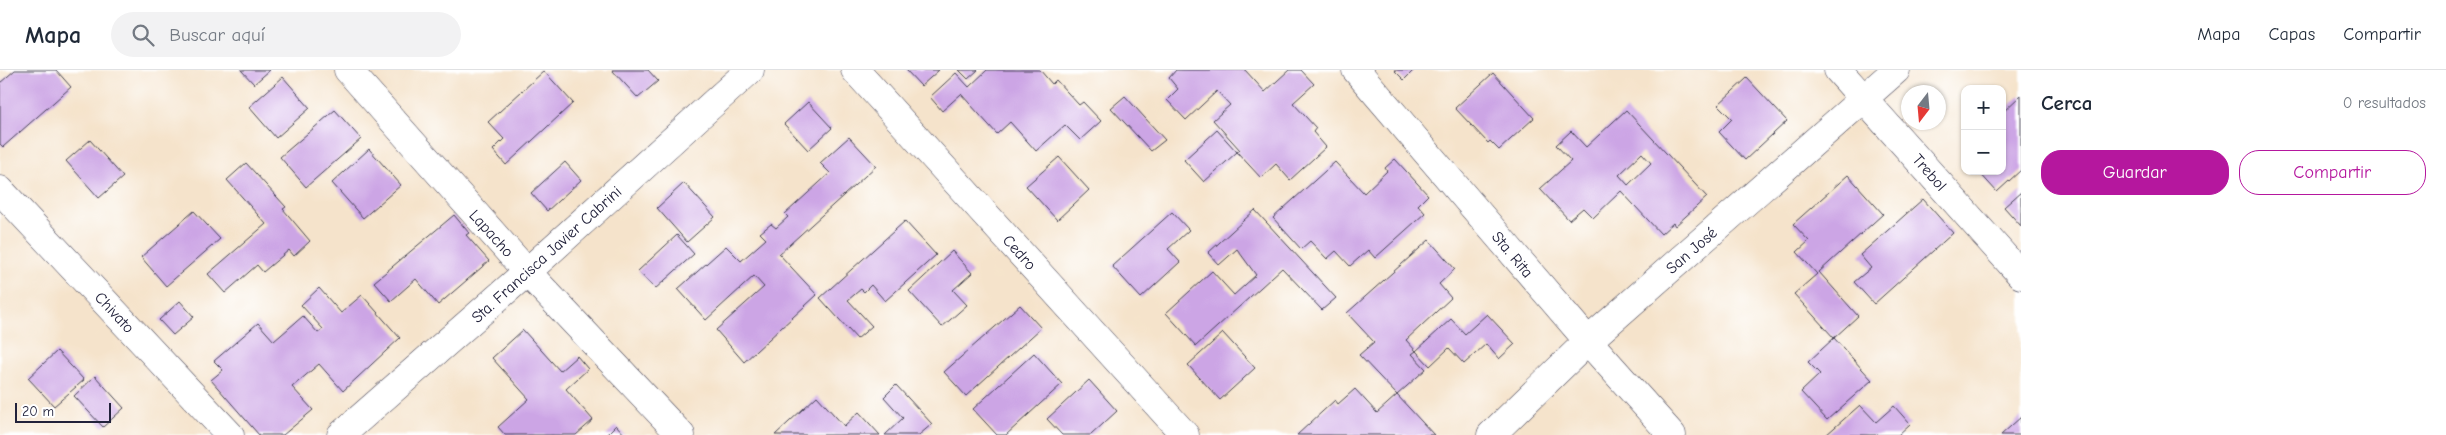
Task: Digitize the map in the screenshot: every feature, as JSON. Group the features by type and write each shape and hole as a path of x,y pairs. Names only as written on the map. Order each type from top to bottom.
{"street":[{"name":"Lapacho","path":"348,70 527,272 681,435"},
{"name":"Sta. Francisca Javier Cabrini","path":"341,435 527,272 750,70"},
{"name":"Cedro","path":"855,70 1185,435"},
{"name":"Sta. Rita","path":"1356,70 1588,341 1672,435"},
{"name":"Trebol","path":"1838,70 2021,275"},
{"name":"San José","path":"1491,435 1588,341 1896,70"},
{"name":"Chivato","path":"0,190 230,435"}],"building":[{"path":"15,70 56,70 71,87 3,147 0,144 0,83"},
{"path":"241,70 270,70 254,84"},
{"path":"612,70 648,70 658,81 638,98"},
{"path":"906,70 939,70 921,86"},
{"path":"959,70 978,70 968,79"},
{"path":"987,70 1040,70 1052,84 1056,80 1079,105 1083,102 1101,121 1080,140 1065,125 1036,151 1010,122 997,134 961,94 942,111 930,97 956,73 969,87"},
{"path":"1176,70 1245,70 1265,92 1289,70 1301,70 1314,84 1293,103 1316,128 1313,132 1326,147 1290,180 1276,164 1261,178 1237,152 1240,150 1213,120 1230,105 1217,91 1186,120 1167,100 1178,89 1169,78"},
{"path":"1394,70 1414,70 1404,80"},
{"path":"544,71 573,103 506,165 493,150 504,139 488,122"},
{"path":"1493,73 1534,118 1499,150 1490,141 1488,143 1455,108"},
{"path":"283,77 310,108 276,138 249,107"},
{"path":"1747,78 1787,121 1745,160 1719,132 1732,119 1718,105"},
{"path":"2021,95 2021,170 1997,192 1982,175 2006,175 2006,109"},
{"path":"1125,96 1165,140 1151,151 1111,108"},
{"path":"808,102 832,128 808,150 784,124"},
{"path":"335,110 361,139 306,187 280,157"},
{"path":"1626,110 1707,197 1675,226 1673,223 1661,234 1621,191 1593,218 1583,208 1569,220 1540,189 1571,161 1556,145 1571,131 1586,147","holes":["1642,153 1651,163 1628,185 1619,175"]},
{"path":"1217,130 1237,152 1204,182 1184,160"},
{"path":"849,137 876,166 779,254 817,295 744,362 716,330 764,287 754,276 706,320 678,289 726,246 741,261 766,239 760,233 771,224 776,228 788,217 785,214 830,173 820,163"},
{"path":"90,140 123,177 99,198 66,161"},
{"path":"369,149 401,185 363,218 332,183"},
{"path":"1059,157 1089,190 1057,220 1026,186"},
{"path":"1395,159 1428,195 1418,205 1425,213 1375,258 1368,250 1350,266 1336,251 1327,259 1310,241 1301,249 1273,218 1335,162 1364,193 1387,171 1385,168"},
{"path":"565,162 581,180 547,211 531,193"},
{"path":"246,163 286,207 283,209 310,241 294,256 289,250 263,272 257,265 225,293 208,274 266,224 227,180"},
{"path":"1848,175 1883,214 1819,272 1858,316 1834,338 1794,294 1817,274 1797,252 1809,241 1793,224"},
{"path":"684,183 715,217 687,242 657,208"},
{"path":"2021,192 2021,226 2004,207"},
{"path":"1923,199 1953,233 1874,304 1854,282 1871,268 1860,255"},
{"path":"1255,210 1336,298 1322,310 1282,268 1196,346 1166,313 1212,271 1234,295 1256,275 1237,249 1219,265 1208,253"},
{"path":"194,211 220,239 166,286 141,257"},
{"path":"1172,212 1189,230 1168,249 1180,262 1141,298 1112,266"},
{"path":"454,215 469,233 466,235 489,261 438,305 416,279 391,301 374,282"},
{"path":"905,221 936,255 885,301 871,285 864,292 861,289 848,300 872,326 857,339 820,298"},
{"path":"677,235 694,254 655,289 638,271"},
{"path":"1429,240 1455,269 1439,284 1451,298 1406,340 1416,351 1412,354 1426,369 1397,395 1359,355 1374,342 1347,313"},
{"path":"952,251 972,273 953,290 967,305 942,327 909,291"},
{"path":"319,288 341,313 362,295 400,338 343,391 319,364 292,387 313,410 283,435 259,435 211,380 223,370 214,361 258,323 274,341 303,316 318,333 323,329 301,305"},
{"path":"180,301 194,317 173,335 159,320"},
{"path":"1020,305 1041,328 966,396 944,372"},
{"path":"1487,314 1515,344 1499,359 1486,344 1464,364 1449,348 1430,366 1416,351 1451,319 1465,334"},
{"path":"523,330 560,371 577,356 588,369 566,389 593,420 576,435 505,435 498,427 529,399 492,358"},
{"path":"1223,333 1255,368 1220,400 1188,365"},
{"path":"1834,338 1872,380 1827,420 1801,392 1820,374 1808,362"},
{"path":"57,351 84,380 54,406 28,378"},
{"path":"1034,353 1062,384 1006,435 997,435 973,409"},
{"path":"95,376 124,408 103,427 74,396"},
{"path":"1089,380 1117,411 1091,435 1062,435 1047,419"},
{"path":"896,385 932,424 919,435 885,435 903,418 884,397"},
{"path":"1355,389 1377,413 1397,395 1434,435 1297,435 1335,400 1338,404"},
{"path":"817,396 844,426 859,412 880,435 775,435"},
{"path":"1860,405 1876,422 1894,406 1910,424 1898,435 1826,435"},
{"path":"2021,417 2021,435 2001,435"},
{"path":"616,425 625,435 606,435"}]}
